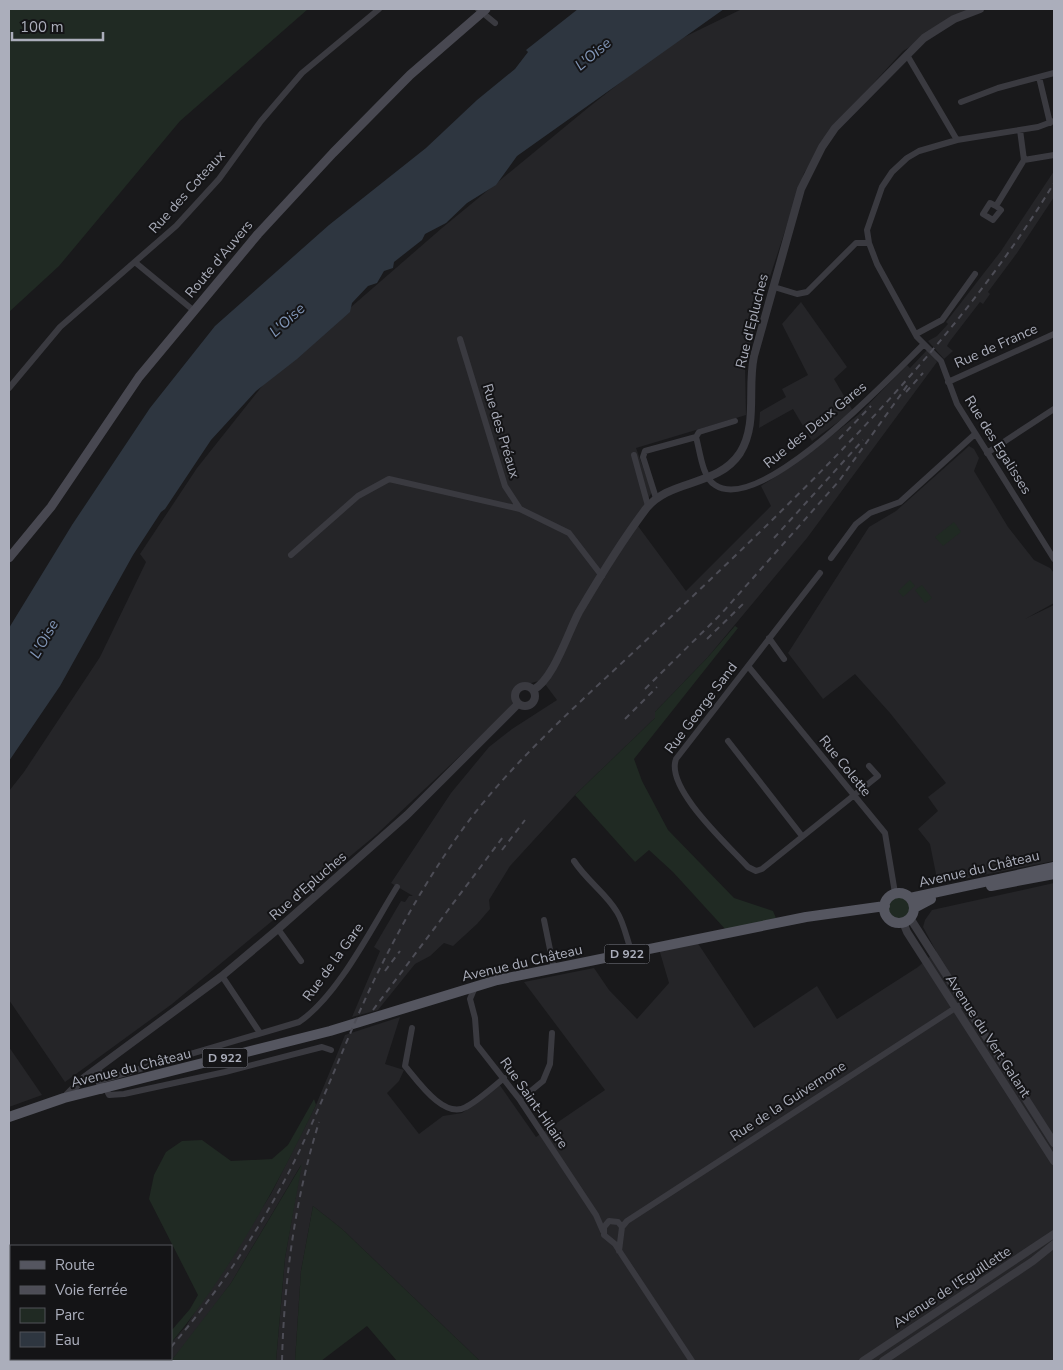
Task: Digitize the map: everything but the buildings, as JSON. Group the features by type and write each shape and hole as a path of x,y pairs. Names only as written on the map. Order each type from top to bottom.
{"main road":[{"name":"Route d'Auvers","path":"9,558 51,507 139,377 277,213 410,75 482,10"},
{"name":"Avenue du Château","path":"910,898 1054,867"},
{"name":"Avenue du Château","path":"914,908 932,898 1054,874"},
{"path":"895,893 901,893 910,898 914,908 907,920 892,920 885,912 886,901 895,893"},
{"name":"Avenue du Château","path":"64,1098 87,1093 102,1086 349,1025 476,986 806,917 885,906"},
{"name":"D 922","path":"9,1117 64,1098"}],"street":[{"name":"Rue des Coteaux","path":"9,388 60,327 136,263 176,226 218,180 261,121 302,73 379,9"},
{"name":"Rue d'Epluches","path":"534,690 539,687 550,671 579,614 648,506 667,491 708,478 728,466 746,442 751,418 752,367 801,189 822,146 835,128 924,38 954,19 980,9"},
{"path":"482,10 495,23"},
{"path":"907,54 957,140"},
{"path":"961,102 998,88 1054,73"},
{"path":"774,287 797,294 807,292 856,244 867,230 874,205 892,172 906,158 919,151 957,140 1020,130 1052,122 1039,77"},
{"path":"996,206 1024,160 1020,130"},
{"path":"1024,160 1054,155"},
{"name":"Rue des Egalisses","path":"867,230 869,243 877,264 916,334 941,361 954,399 1054,559"},
{"path":"856,244 869,243"},
{"path":"136,263 194,310"},
{"path":"916,334 942,320 975,274"},
{"name":"Rue de France","path":"948,382 1054,334"},
{"name":"Rue des Préaux","path":"460,338 502,478 520,509"},
{"name":"Rue des Deux Gares","path":"708,478 714,485 727,490 752,486 765,481 789,465 860,409 924,344"},
{"path":"987,452 1054,409"},
{"path":"656,498 643,457 645,451 696,437 699,432 734,421"},
{"path":"831,558 856,524 870,514 900,502 975,434"},
{"path":"696,437 708,478"},
{"path":"634,455 648,506"},
{"path":"290,556 358,496 389,479 520,509 569,533 602,576"},
{"name":"Rue George Sand","path":"820,573 676,759 675,773 690,803 748,867 756,871 762,869 878,776 870,766"},
{"path":"769,638 784,658"},
{"name":"Rue Colette","path":"748,666 885,833 895,893"},
{"path":"525,686 534,690 535,699 531,705 518,704 515,698 518,688 525,686"},
{"name":"Rue d'Epluches","path":"64,1098 90,1074 222,976 278,929 407,815 518,704"},
{"path":"728,741 802,836"},
{"path":"574,861 585,878 608,900 618,913 632,953"},
{"name":"Rue de la Gare","path":"102,1086 300,1022 311,1014 326,998 370,933 397,887"},
{"path":"544,920 554,969"},
{"name":"Avenue du Vert Galant","path":"907,920 1054,1143"},
{"name":"Avenue du Vert Galant","path":"907,920 907,932 954,1008 1054,1161"},
{"path":"278,929 301,961"},
{"path":"222,976 260,1034"},
{"path":"459,991 470,999 476,986"},
{"name":"Rue Saint-Hilaire","path":"470,999 475,1018 477,1045 520,1100 596,1215 605,1237 619,1251 692,1361"},
{"name":"Rue de la Guivernone","path":"621,1225 962,1003"},
{"path":"412,1028 405,1066 443,1106 459,1110 466,1107 504,1078"},
{"path":"520,1100 542,1081 550,1064 552,1033"},
{"path":"98,1069 102,1086 109,1096 233,1070 322,1047 331,1050"},
{"path":"87,1093 86,1080 90,1074"},
{"path":"596,1215 601,1219 612,1220 621,1225 619,1251"},
{"path":"603,1231 604,1225 612,1220"},
{"name":"Avenue de l'Eguillette","path":"863,1361 1054,1234"},
{"path":"610,1240 619,1238"},
{"name":"Avenue de l'Eguillette","path":"883,1361 1033,1261 1054,1244"}],"shaded area":[{"path":"742,9 974,9 903,51 839,121 804,173 757,316 745,366 746,415 636,448 652,492 635,522 686,591 771,506 761,486 794,465 858,415 907,365 910,368 927,350 934,356 937,362 807,538 708,657 655,712 655,718 575,795 510,866 489,900 490,909 477,924 453,946 444,943 430,956 415,964 378,1010 352,1017 380,951 374,947 401,901 405,902 409,896 413,896 391,883 451,793 489,747 512,729 557,700 542,680 517,687 514,705 377,834 172,1004 65,1082 9,1000 9,791 24,772 100,657 146,562 140,554 197,468 267,380 442,228 589,107 668,45"},
{"path":"1054,171 1054,197 1017,253 988,292 990,294 983,304 980,302 950,341 947,346 953,351 944,359 928,341 937,336 948,324 946,322 1001,251"},
{"path":"801,302 847,367 834,379 853,411 812,441 793,409 759,428 760,412 786,397 782,389 808,375 782,324"},
{"path":"969,446 974,449 979,458 974,471 1008,527 1034,560 1050,568 1054,573 1054,603 1025,619 1054,605 1054,861 938,884 930,844 918,829 938,811 928,797 946,783 890,713 855,674 823,699 788,653 869,527 896,511"},
{"path":"1054,883 1054,1361 480,1361 342,1229 313,1206 301,1271 295,1361 276,1361 285,1258 301,1165 231,1283 193,1335 172,1360 172,1342 186,1326 271,1194 316,1105 345,1035 400,1017 385,1064 404,1070 399,1081 387,1093 419,1134 443,1116 462,1113 499,1084 536,1137 605,1090 524,982 594,968 609,990 637,1019 669,983 659,949 697,942 754,1028 817,986 837,1019 918,967 936,951 923,927 925,920 932,910"},
{"path":"9,1047 42,1095 9,1107"}],"green space":[{"path":"9,9 308,9 180,121 59,266 9,312"},
{"path":"954,522 961,532 943,546 935,537"},
{"path":"910,580 915,586 903,597 898,591"},
{"path":"922,585 932,598 925,603 915,590"},
{"path":"735,626 738,628 634,759 642,781 668,830 734,898 773,911 776,918 726,930 673,872 649,850 635,862 575,795 655,718 655,712"},
{"path":"899,896 909,903 910,907 903,917 899,918 889,911 888,907 895,897"},
{"path":"314,1099 316,1105 285,1167 251,1228 193,1316 172,1342 172,1330 190,1309 198,1295 149,1199 154,1175 166,1152 182,1141 202,1140 231,1161 272,1159 288,1145"},
{"path":"302,1164 285,1258 276,1361 171,1361 231,1283"},
{"path":"313,1206 342,1229 480,1361 397,1361 367,1326 321,1361 295,1361 301,1271"},
{"path":"9,1300 10,1360 51,1361 9,1361"}],"water":[{"name":"L'Oise","path":"578,9 724,9 517,156 496,185 467,203 446,223 425,234 422,240 394,262 393,268 384,271 377,283 368,286 352,303 350,312 297,359 256,391 211,440 165,509 161,512 133,555 60,686 9,761 9,628 72,525 150,408 215,326 329,225 426,148 477,100 515,69 528,52 526,50"}],"railway":[{"path":"172,1346 206,1304 268,1211 303,1144 383,962 426,885 474,814 516,765 562,719 765,527 871,419 969,305 1014,245 1054,183"},
{"path":"906,392 923,373"},
{"path":"645,689 722,613 839,481 909,383"},
{"path":"839,439 871,406"},
{"path":"774,538 863,440"},
{"path":"707,639 743,604"},
{"path":"625,719 657,687"},
{"path":"502,850 525,820"},
{"path":"373,1010 503,837"},
{"path":"385,971 400,951"},
{"path":"282,1361 285,1301 292,1240 303,1181 319,1122"}]}
